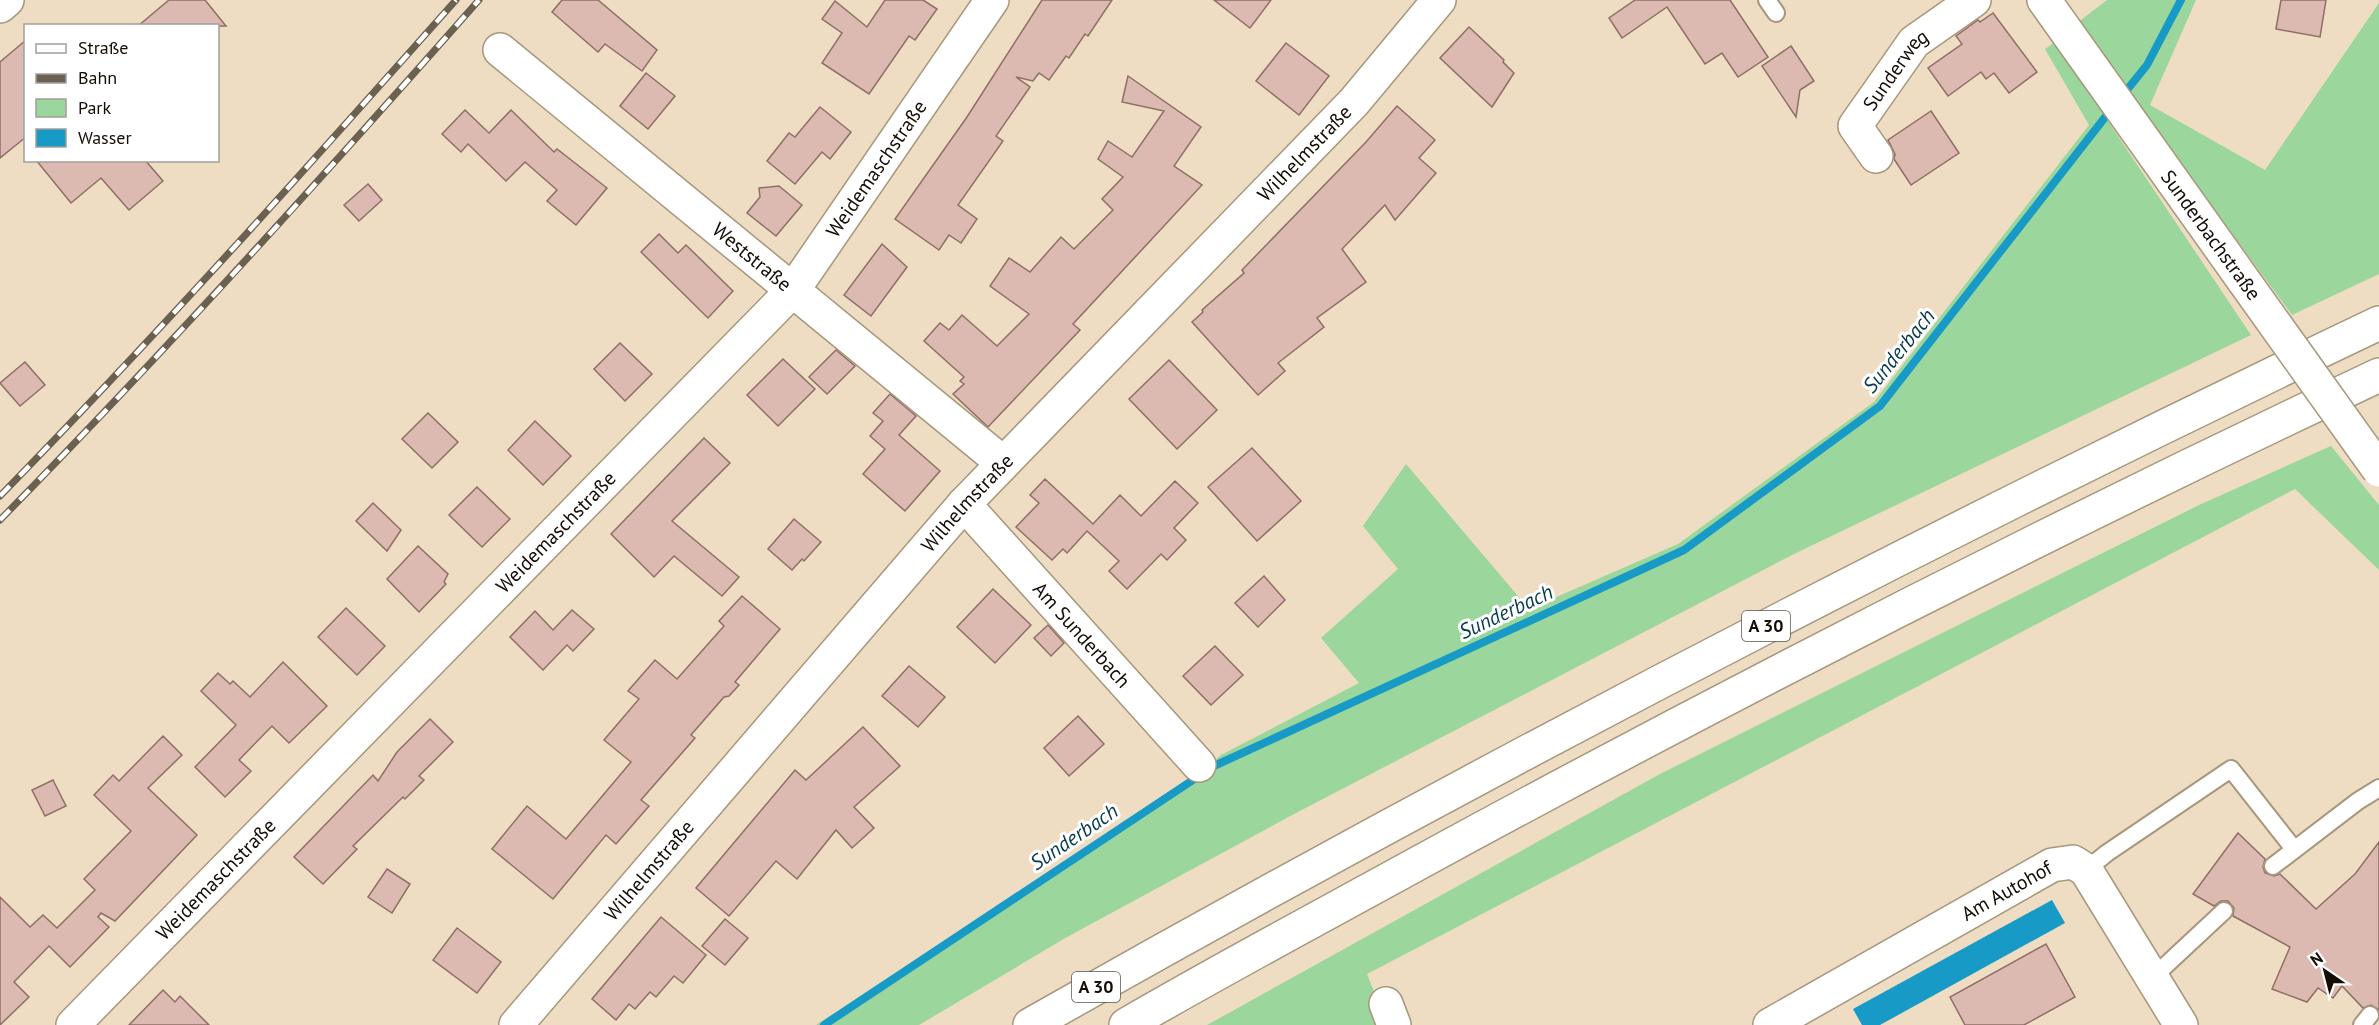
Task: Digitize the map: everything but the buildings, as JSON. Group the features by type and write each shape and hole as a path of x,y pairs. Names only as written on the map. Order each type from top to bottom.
{"main road":[{"path":"0,6 7,0"},
{"name":"Weidemaschstraße","path":"73,1025 793,290 992,0"},
{"name":"Wilhelmstraße","path":"516,1025 964,504 1354,102 1439,0"},
{"name":"Sunderweg","path":"1876,156 1855,126 1914,42 1974,0"},
{"name":"Sunderbachstraße","path":"2044,0 2379,470"},
{"name":"Weststraße","path":"500,50 1003,463"},
{"name":"A 30","path":"1030,1025 1513,758 1882,565 2201,407 2379,323"},
{"name":"A 30","path":"1126,1025 1505,816 1777,671 2229,445 2379,375"},
{"name":"Am Sunderbach","path":"964,504 1199,765"},
{"name":"Am Autohof","path":"1770,1025 2052,865 2073,862 2086,870"},
{"path":"2086,870 2181,1025"}],"lane":[{"path":"2086,870 2107,853 2231,769 2294,849"},
{"path":"2272,866 2379,788"},
{"path":"2151,979 2224,911"}],"green space":[{"path":"2107,0 2196,0 2150,105 2265,170 2379,3 2379,274 2292,315 2077,23"},
{"path":"2055,42 2251,335 1796,553 1294,814 1067,937 919,1025 816,1025 1197,775 1221,755 1359,683 1321,638 1398,569 1363,526 1406,464 1529,609 1678,544 1874,402 2089,125 2045,49"},
{"path":"2331,446 2379,505 2379,570 2295,489 1367,974 1387,1025 1207,1025 1660,774 2199,505"}],"water":[{"path":"2052,900 2065,923 1880,1025 1862,1025 1853,1009"}],"waterway":[{"name":"Sunderbach","path":"2122,96 2147,65 2181,0"},
{"name":"Sunderbach","path":"824,1025 1214,766 1684,550 1880,406 2106,116"}],"railway":[{"path":"0,496 231,251 456,0"},
{"path":"0,520 123,393 243,263 479,0"}]}
